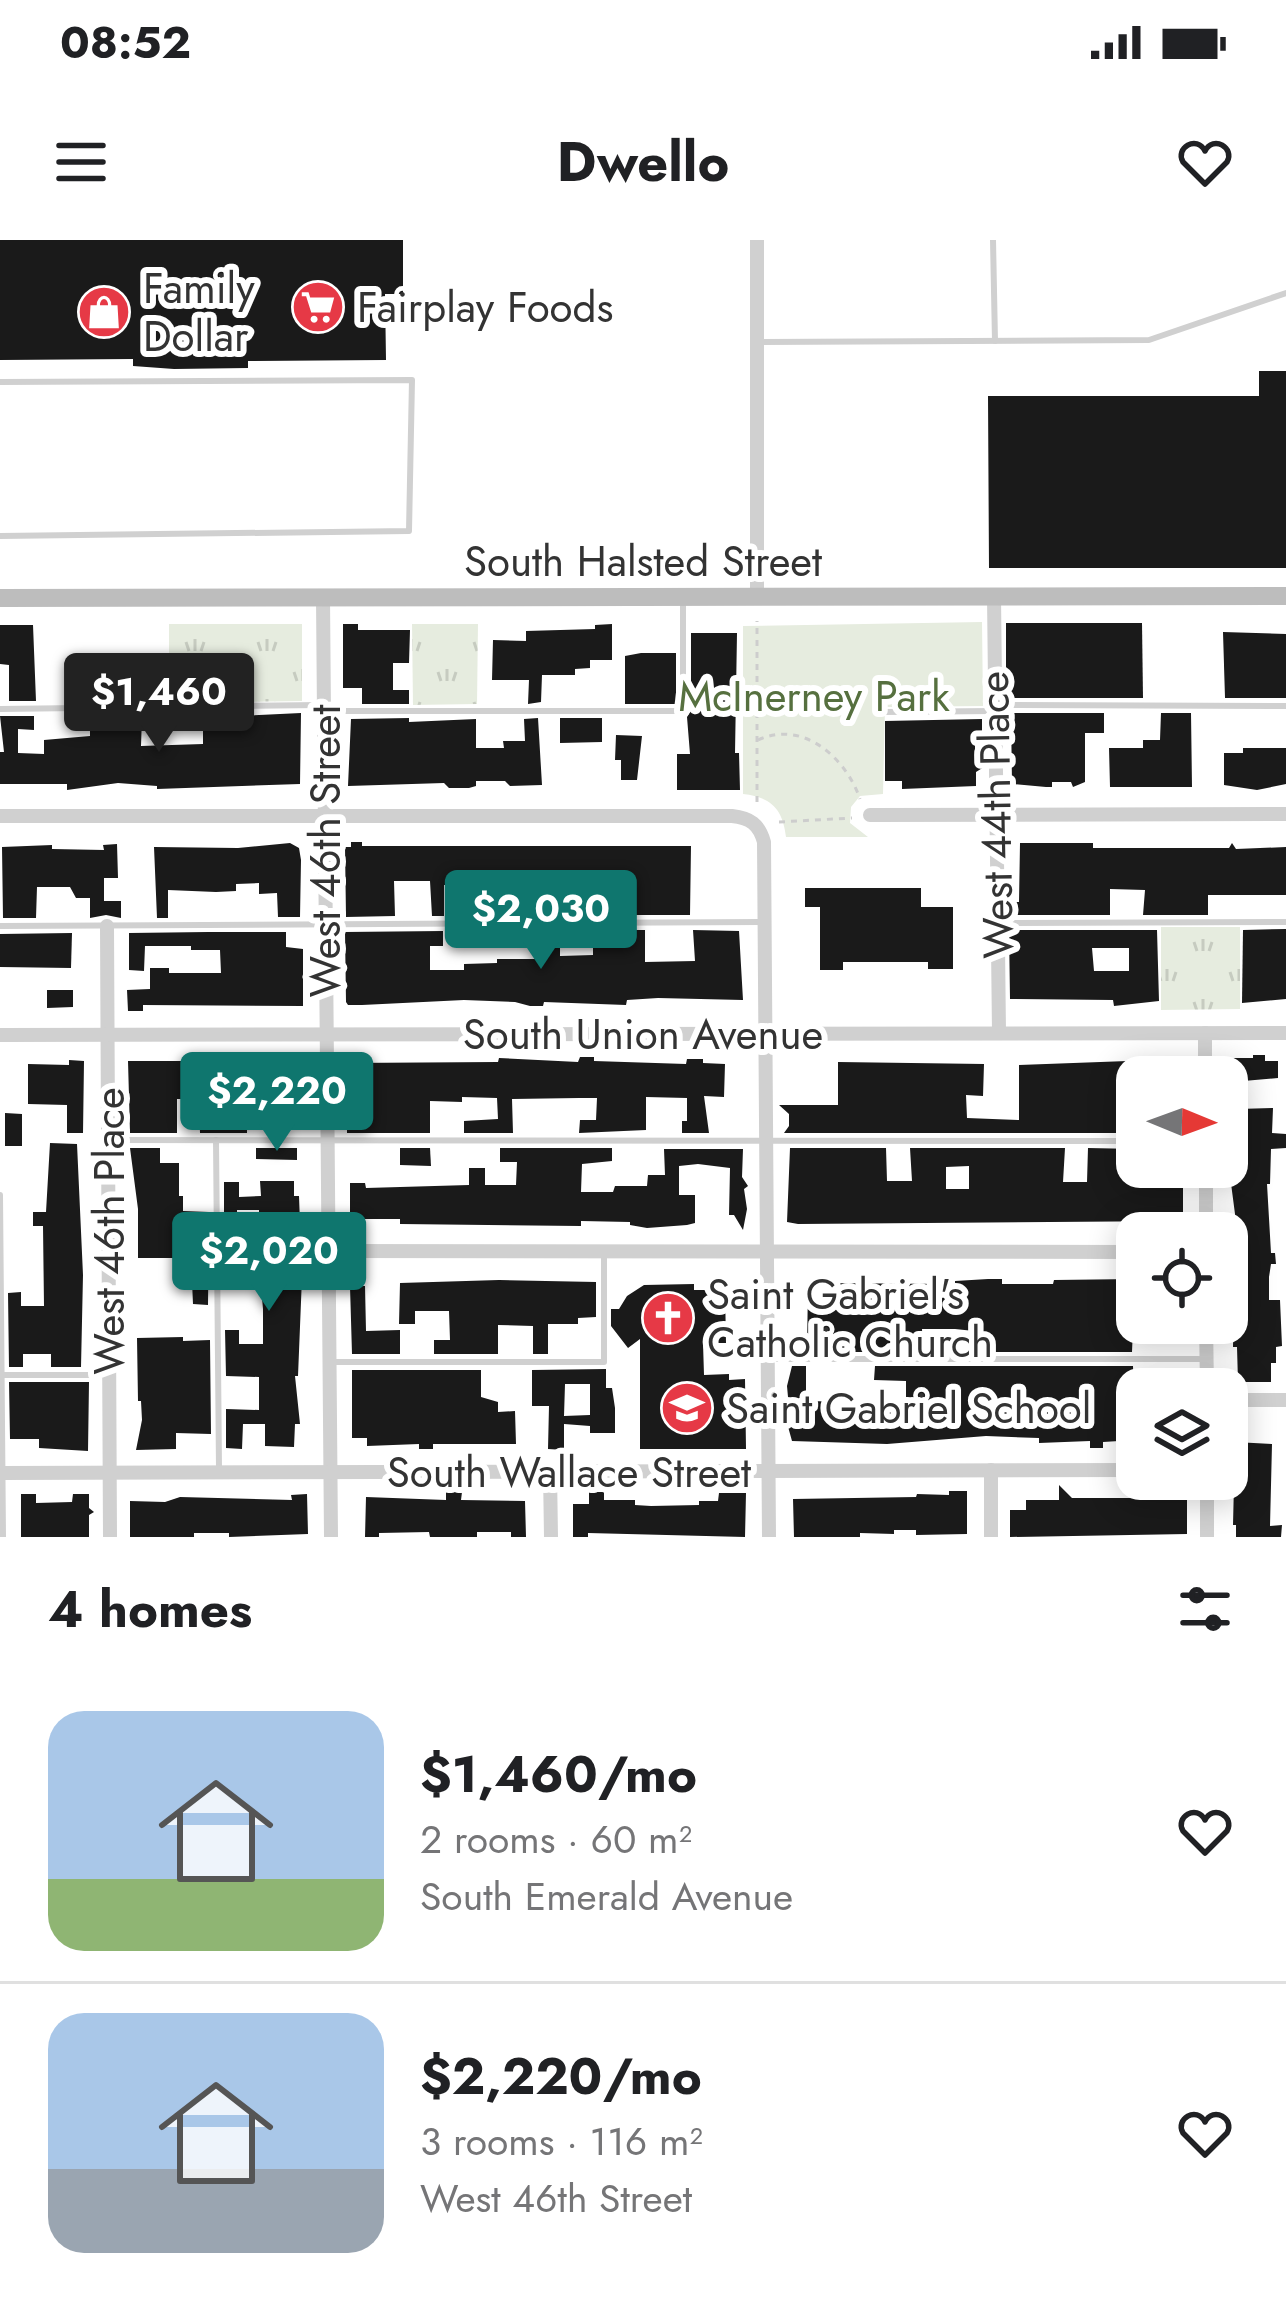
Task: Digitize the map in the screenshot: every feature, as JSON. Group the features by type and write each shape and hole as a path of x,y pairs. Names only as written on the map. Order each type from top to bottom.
{"main road":[{"name":"South Halsted Street","path":"0,598 1286,596"}],"street":[{"path":"757,240 757,597"},
{"name":"West 44th Place","path":"994,596 999,1033"},
{"name":"West 46th Street","path":"323,598 331,1537"},
{"path":"870,815 1286,814"},
{"path":"0,816 718,816 753,822 764,842 770,1537"},
{"name":"West 46th Place","path":"107,926 110,1537"},
{"path":"1205,1033 1205,1056"},
{"name":"South Union Avenue","path":"0,1034 1286,1033"},
{"path":"328,1251 1116,1252"},
{"path":"1207,1344 1207,1368"},
{"path":"1248,1400 1286,1400"},
{"name":"South Wallace Street","path":"1,1473 1116,1470"},
{"path":"991,1471 991,1537"},
{"path":"550,1472 550,1537"},
{"path":"1207,1500 1208,1537"}],"lane":[{"path":"993,240 995,341"},
{"path":"757,342 1161,338 1286,293"},
{"path":"0,382 412,380 409,532 0,536"},
{"path":"0,709 683,711 682,597"},
{"path":"884,712 1286,706"},
{"path":"0,926 764,922"},
{"path":"998,923 1286,922"},
{"path":"108,1140 1116,1141"},
{"path":"216,1140 219,1473"},
{"path":"0,1196 2,1532"},
{"path":"329,1362 604,1361 604,1251"},
{"path":"768,1359 1207,1360"},
{"path":"2,1375 110,1376"}],"path":[{"path":"757,620 757,802"},
{"path":"757,741 784,734 817,743 846,773 860,799"},
{"path":"779,822 852,818"}],"green space":[{"name":"McInerney Park","path":"982,622 983,706 885,707 883,794 860,796 851,807 850,823 868,837 786,837 774,806 743,794 743,626"},
{"path":"169,624 302,624 302,701 169,703"},
{"path":"412,624 478,624 477,704 413,705"},
{"path":"1161,927 1240,927 1240,1009 1161,1010"}],"building":[{"path":"0,240 403,240 403,294 385,294 386,360 248,361 248,368 174,369 133,366 133,359 0,360"},
{"path":"1259,371 1286,371 1286,568 989,568 988,396 1259,396"},
{"path":"1006,623 1142,623 1143,698 1006,698"},
{"path":"343,624 358,624 358,630 410,630 409,663 393,663 393,690 409,690 409,704 362,704 362,688 343,688"},
{"path":"612,624 612,660 590,660 590,668 575,669 575,675 542,675 541,702 528,704 529,680 492,680 493,640 526,641 526,631 595,629 595,625"},
{"path":"0,625 33,625 36,701 9,701 9,665 0,664"},
{"path":"1223,632 1286,634 1286,698 1225,698"},
{"path":"691,633 737,633 735,753 739,753 740,790 677,790 677,754 690,754"},
{"path":"676,653 676,704 625,704 625,656"},
{"path":"301,713 300,784 157,789 118,783 67,790 67,784 0,784 0,752 4,752 0,716 34,716 34,730 18,729 18,753 44,754 44,740 90,736 90,715 142,717 141,746 203,744 203,727 220,726 220,717"},
{"path":"1011,713 1104,713 1104,733 1085,733 1085,782 1073,787 1071,782 1052,782 1052,787 1012,784"},
{"path":"1161,713 1191,713 1192,787 1110,787 1109,748 1143,748 1143,740 1160,740"},
{"path":"409,718 409,722 476,719 476,748 504,748 503,741 525,741 524,719 538,718 542,785 476,781 469,788 449,788 444,783 348,786 351,719"},
{"path":"560,718 602,718 602,742 560,743"},
{"path":"982,719 982,731 975,731 975,761 984,767 976,772 976,786 902,789 902,781 885,781 885,721"},
{"path":"616,735 642,736 637,780 621,780 621,760 615,760"},
{"path":"1243,748 1286,748 1286,784 1257,790 1224,785 1224,753 1243,753"},
{"path":"351,842 362,842 362,846 691,846 690,915 626,915 626,889 592,885 592,915 562,916 561,882 511,884 510,888 444,885 444,916 432,916 430,881 394,881 395,916 346,917 345,847 351,847"},
{"path":"290,843 299,848 301,860 300,917 278,917 277,893 259,894 259,883 236,884 236,891 168,890 168,918 157,918 154,847"},
{"path":"1020,843 1093,843 1093,848 1229,848 1232,843 1236,849 1286,847 1286,895 1208,895 1208,915 1143,915 1145,890 1110,889 1110,915 1009,915 1009,902 1019,902"},
{"path":"117,844 118,878 104,878 104,901 121,901 121,918 90,918 90,898 76,898 70,887 37,887 36,918 3,918 2,847 104,850 103,845"},
{"path":"805,888 921,888 921,907 953,907 953,969 928,969 928,962 843,962 843,970 820,970 820,907 805,907"},
{"path":"1286,929 1286,999 1242,1003 1243,930"},
{"path":"593,930 645,930 645,962 695,961 693,930 739,931 743,1000 658,998 627,1000 626,1005 544,1002 543,1006 464,1000 346,1002 345,932 443,931 443,946 430,946 430,970 464,970 464,964 497,963 497,959 546,959 546,932 560,932 560,956 593,955"},
{"path":"1009,930 1157,930 1159,1001 1114,1006 1113,1000 1010,999","holes":["1092,948 1129,948 1129,971 1094,971"]},
{"path":"286,932 286,947 303,949 303,1006 143,1005 143,1011 128,1011 127,990 150,989 150,968 169,968 169,973 221,973 220,950 191,950 191,946 145,946 144,971 129,970 129,933"},
{"path":"72,933 71,968 0,967 0,934"},
{"path":"47,990 73,990 73,1007 47,1008"},
{"path":"1265,1055 1265,1061 1278,1061 1278,1078 1248,1081 1248,1058"},
{"path":"197,1057 240,1062 284,1059 284,1066 304,1066 303,1106 247,1102 247,1133 200,1133 199,1099 177,1099 177,1133 130,1133 128,1061 197,1061"},
{"path":"580,1057 686,1064 687,1059 703,1059 703,1063 725,1064 724,1097 704,1096 709,1133 682,1133 687,1098 646,1097 646,1130 579,1133 580,1120 596,1120 597,1098 512,1099 513,1133 464,1133 464,1121 498,1119 497,1098 462,1097 462,1102 430,1101 430,1133 347,1133 347,1121 365,1122 365,1097 346,1098 346,1063 498,1062 499,1058 578,1062"},
{"path":"69,1060 84,1061 83,1133 67,1133 67,1105 28,1104 28,1064 69,1065"},
{"path":"1116,1061 1116,1133 784,1133 789,1114 779,1105 838,1105 838,1062 984,1064 983,1096 966,1095 967,1118 1019,1120 1019,1065"},
{"path":"1273,1108 1272,1133 1286,1134 1286,1148 1271,1149 1267,1184 1271,1253 1275,1253 1276,1264 1271,1264 1269,1300 1280,1300 1282,1346 1276,1347 1276,1363 1271,1363 1271,1382 1248,1382 1248,1368 1238,1368 1237,1347 1233,1347 1248,1344 1248,1212 1235,1212 1232,1188 1248,1188 1248,1109"},
{"path":"5,1113 22,1114 22,1146 5,1146"},
{"path":"50,1143 77,1144 83,1275 81,1367 51,1367 51,1354 23,1354 23,1367 9,1367 8,1293 21,1292 21,1306 44,1306 43,1226 33,1226 33,1212 46,1212"},
{"path":"130,1148 160,1148 160,1163 179,1163 183,1211 209,1212 208,1305 193,1304 191,1258 138,1258"},
{"path":"256,1148 297,1148 297,1160 256,1159"},
{"path":"400,1148 430,1148 431,1166 400,1165"},
{"path":"500,1148 612,1148 612,1161 582,1164 581,1192 647,1186 648,1175 665,1175 664,1149 743,1149 742,1177 748,1186 744,1189 743,1230 734,1215 729,1215 730,1168 698,1164 679,1166 679,1195 695,1195 695,1223 687,1225 647,1228 630,1222 581,1221 581,1226 400,1224 400,1219 350,1219 350,1183 365,1183 366,1188 469,1185 469,1168 485,1168 485,1185 516,1185 517,1162 500,1162"},
{"path":"790,1148 886,1148 887,1181 912,1181 910,1148 1065,1148 1063,1182 1087,1182 1088,1148 1116,1149 1116,1188 1183,1188 1183,1212 1116,1212 1116,1222 787,1222","holes":["969,1166 969,1189 946,1189 946,1167"]},
{"path":"260,1181 294,1181 294,1196 299,1196 302,1277 295,1376 300,1424 295,1424 294,1447 265,1446 265,1424 243,1424 242,1449 226,1448 226,1409 259,1410 259,1377 226,1376 225,1330 239,1330 239,1344 263,1344 263,1309 260,1275 225,1275 225,1262 259,1263 259,1210 237,1210 237,1228 224,1228 224,1182 239,1182 239,1197 261,1196"},
{"path":"1116,1279 1116,1344 1132,1344 1132,1352 973,1352 974,1331 922,1329 923,1352 807,1352 808,1283 1053,1284 1054,1280"},
{"path":"596,1282 596,1317 578,1318 578,1324 548,1324 548,1354 533,1354 533,1326 498,1325 498,1354 434,1354 434,1340 450,1340 449,1311 415,1311 415,1324 399,1324 400,1283"},
{"path":"694,1284 694,1290 725,1290 726,1343 703,1343 704,1375 745,1379 746,1449 640,1449 640,1339 628,1348 611,1326 611,1309 619,1309 627,1296 644,1285"},
{"path":"350,1286 365,1286 366,1331 400,1330 400,1354 352,1354"},
{"path":"183,1337 183,1341 210,1340 211,1434 176,1433 176,1449 136,1450 142,1420 137,1338"},
{"path":"792,1366 806,1366 806,1401 906,1403 906,1381 874,1380 875,1366 1133,1366 1116,1368 1116,1441 1103,1442 1103,1448 1090,1448 1090,1441 1039,1443 1039,1438 986,1436 887,1444 792,1441 787,1386"},
{"path":"606,1369 615,1433 590,1433 590,1426 564,1424 564,1450 548,1449 549,1406 532,1406 532,1370","holes":["565,1384 590,1384 590,1415 564,1416"]},
{"path":"352,1370 481,1370 481,1397 498,1402 498,1412 515,1411 516,1444 433,1444 433,1449 419,1449 419,1444 367,1446 367,1438 352,1438"},
{"path":"9,1382 89,1382 88,1451 39,1448 39,1439 10,1439"},
{"path":"1248,1443 1272,1444 1270,1526 1282,1525 1281,1537 1236,1537 1234,1500 1248,1500"},
{"path":"1059,1485 1072,1498 1187,1500 1187,1534 1010,1537 1010,1510 1026,1510 1026,1500 1059,1500"},
{"path":"949,1491 967,1491 967,1534 916,1535 916,1530 894,1530 894,1534 860,1533 860,1537 794,1537 793,1499 916,1497 949,1495"},
{"path":"446,1492 462,1492 461,1500 525,1501 526,1537 477,1532 477,1537 430,1537 429,1532 365,1537 366,1497 446,1500"},
{"path":"589,1492 604,1492 604,1500 635,1500 635,1505 651,1506 699,1505 699,1501 718,1501 719,1493 746,1493 745,1537 588,1533 588,1537 573,1537 573,1504 589,1504"},
{"path":"21,1494 36,1494 36,1503 72,1502 73,1494 89,1494 89,1508 94,1512 89,1515 89,1537 21,1537"},
{"path":"307,1494 308,1534 130,1537 130,1501 165,1502 180,1497 292,1500 291,1495"}],"place":[{"name":"Fairplay Foods","path":"318,307"},
{"name":"Family Dollar","path":"104,312"},
{"name":"Saint Gabriel's Catholic Church","path":"668,1318"},
{"name":"Saint Gabriel School","path":"687,1408"}]}
